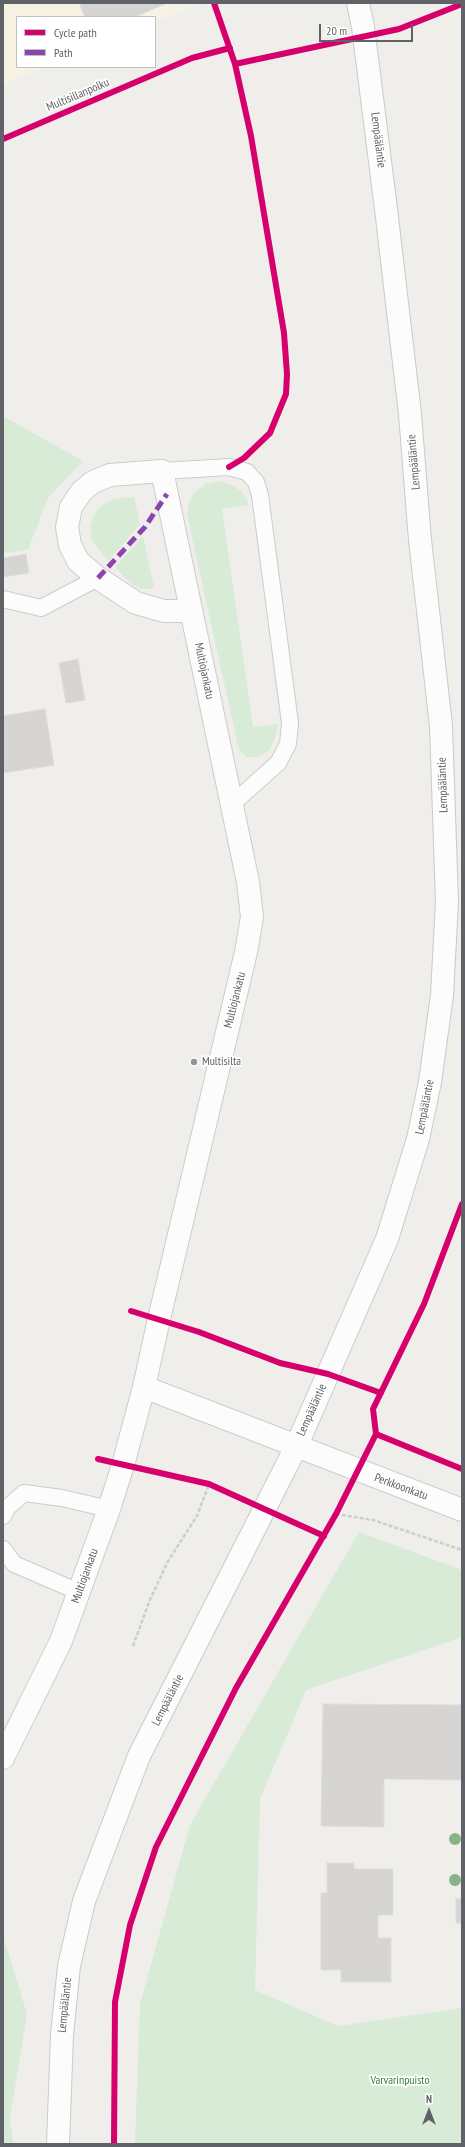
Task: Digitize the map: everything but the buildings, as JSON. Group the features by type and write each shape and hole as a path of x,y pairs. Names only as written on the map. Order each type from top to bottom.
{"main road":[{"name":"Lempääläntie","path":"58,2144 62,2035 69,1966 84,1902 139,1756 296,1447 387,1239 418,1139 430,1082 442,995 447,902 441,726 394,272 363,27 358,3"},
{"path":"162,471 110,475 93,482 82,491 71,507 67,527 70,545 78,561 98,578 136,603 164,611 191,611"},
{"name":"Multiojankatu","path":"3,1758 62,1641 109,1509 144,1386 246,952 252,917 248,882 162,471"},
{"path":"144,1386 296,1447"},
{"name":"Perkkoonkatu","path":"296,1447 462,1510"}],"lane":[{"path":"162,471 229,467 247,472 256,482 260,495 290,723 288,744 278,763 232,804"},
{"path":"3,599 42,608 98,578"},
{"path":"3,1516 8,1507 24,1493 62,1498 109,1509"},
{"path":"3,1549 14,1564 79,1592"}],"path":[{"path":"358,1471 335,1516 373,1520 462,1550"},
{"path":"202,1482 216,1487"},
{"path":"133,1646 149,1602 168,1561 197,1516 209,1484"}],"shaded area":[{"path":"3,3 200,3 156,22 156,16 16,16 16,68 42,68 3,84"}],"green space":[{"path":"3,416 83,461 48,498 28,550 3,553"},
{"path":"218,481 230,484 241,491 247,499 248,505 222,509 253,727 278,724 275,739 268,751 257,757 247,757 242,753 238,746 187,515 193,494 205,484"},
{"path":"134,497 140,524 108,561 92,540 90,525 96,511 101,506 114,499"},
{"path":"143,536 154,587 149,589 141,589 131,584 115,567"},
{"name":"Varvarinpuisto","path":"359,1532 462,1570 462,1637 306,1690 260,1799 255,1990 338,2026 462,2008 462,2144 135,2144 140,2004 190,1825"},
{"path":"3,1936 27,2014 10,2117 13,2144 3,2144"}],"marked path":[{"path":"98,578 145,527 167,494"}],"cycle path":[{"path":"214,3 235,64 251,136 284,333 287,374 286,394 270,433 244,458 229,467"},
{"path":"235,64 399,29 462,4"},
{"name":"Multisillanpolku","path":"3,139 192,58 230,48"},
{"path":"114,2144 115,2002 130,1925 156,1847 236,1688 336,1514 376,1434 373,1409 424,1304 462,1204"},
{"path":"131,1311 199,1332 280,1363 328,1374 381,1393"},
{"path":"376,1434 462,1469"},
{"path":"98,1459 209,1484 324,1536"}],"place":[{"name":"Multisilta","path":"194,1062"}]}
